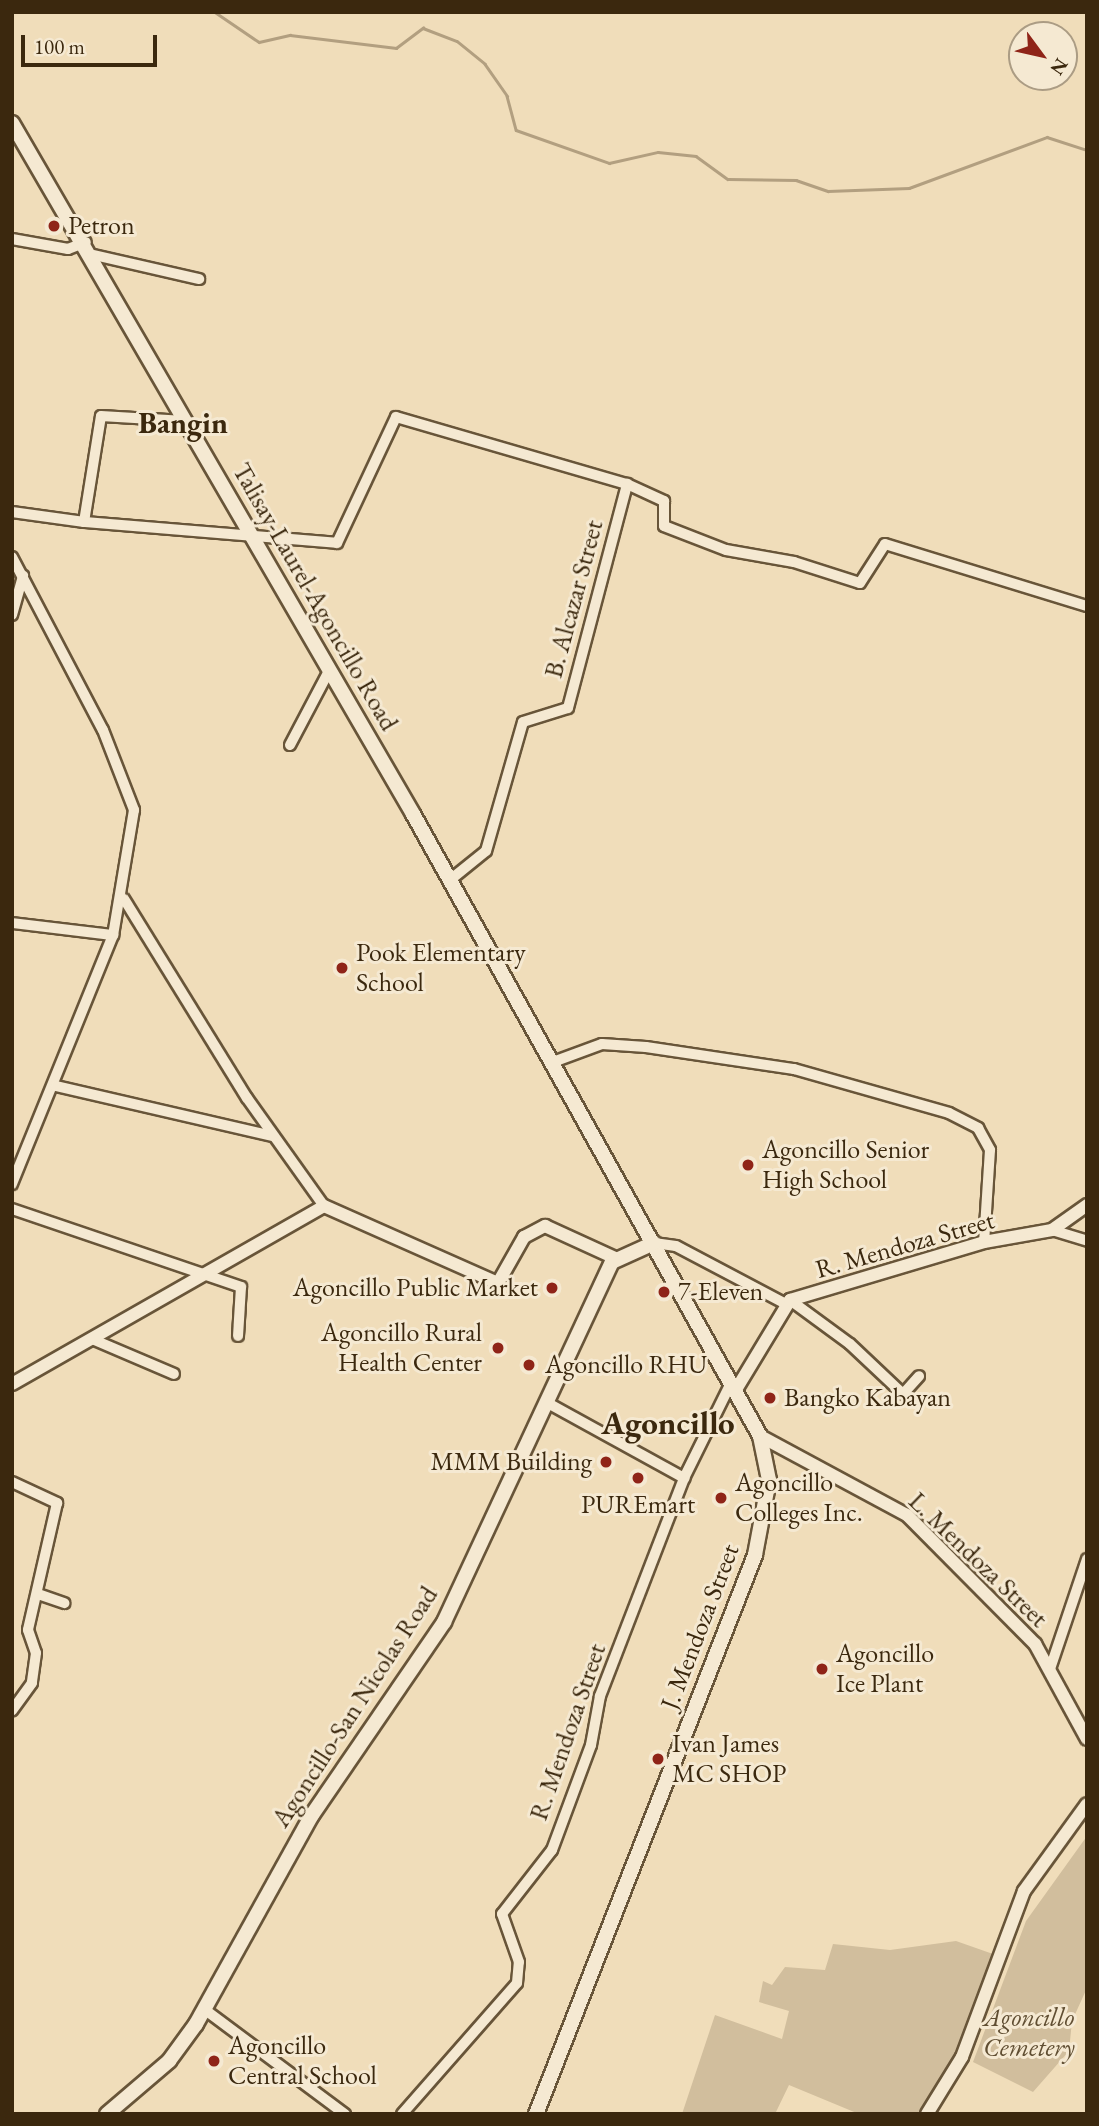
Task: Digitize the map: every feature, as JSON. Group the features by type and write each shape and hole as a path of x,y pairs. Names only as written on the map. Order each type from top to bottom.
{"main road":[{"name":"Talisay-Laurel-Agoncillo Road","path":"12,123 94,255 185,421 489,951"},
{"name":"J. Mendoza Street","path":"489,951 735,1384 760,1436 769,1480 755,1555 536,2114"},
{"path":"615,1258 654,1243"},
{"name":"Agoncillo-San Nicolas Road","path":"107,2114 169,2061 204,2008 312,1815 444,1622 615,1258"}],"street":[{"path":"12,239 68,248 86,242"},
{"path":"94,255 199,279"},
{"path":"84,522 101,415 185,421"},
{"path":"12,512 84,522 337,542 396,417 627,484 664,500 664,526 726,550 794,562 860,583 886,544 1087,606"},
{"name":"B. Alcazar Street","path":"450,880 486,851 523,722 568,708 627,484"},
{"path":"12,558 122,770 134,810 124,899 113,935 56,1087 12,1184"},
{"path":"12,615 23,576"},
{"path":"290,746 329,671"},
{"path":"124,899 272,1136 324,1206 498,1283 524,1237 545,1226 615,1258"},
{"path":"12,923 113,935"},
{"path":"553,1062 603,1044 646,1047 794,1069 949,1113 978,1128 990,1150 984,1242"},
{"path":"56,1087 272,1136"},
{"path":"1052,1230 1087,1205"},
{"path":"12,1384 324,1206"},
{"path":"12,1209 244,1292 233,1330 238,1336"},
{"path":"1052,1230 1087,1241"},
{"name":"R. Mendoza Street","path":"402,2114 517,1983 519,1962 502,1914 556,1839 591,1745 600,1696 684,1478 735,1384 788,1302 984,1242 1052,1230"},
{"path":"654,1243 676,1246 788,1302 850,1344 903,1394 919,1376"},
{"path":"92,1339 174,1374"},
{"path":"546,1402 684,1478"},
{"name":"L. Mendoza Street","path":"760,1436 906,1515 984,1590 1050,1669 1087,1739"},
{"path":"12,1482 57,1503 28,1630 36,1653 32,1683 12,1712"},
{"path":"1050,1669 1087,1559"},
{"path":"38,1594 64,1602"},
{"path":"927,2114 962,2057 1024,1891 1087,1804"},
{"path":"204,2008 345,2114"}],"green space":[{"name":"Agoncillo Cemetery","path":"1087,1836 1087,1988 1072,2021 1069,2051 1033,2092 973,2062 1026,1921"},
{"path":"956,1941 993,1954 955,2056 920,2114 859,2114 789,2085 775,2114 682,2114 715,2015 782,2039 789,2011 759,2002 763,1981 772,1985 785,1967 825,1970 833,1944 890,1950"}],"waterway":[{"path":"215,12 259,42 290,35 396,48 423,28 457,41 485,64 507,96 516,130 609,163 658,152 696,156 728,179 796,180 828,191 909,188 1047,137 1087,150"}],"place":[{"name":"Petron","path":"54,226"},
{"name":"Pook Elementary School","path":"342,968"},
{"name":"Agoncillo Senior High School","path":"748,1165"},
{"name":"Agoncillo Public Market","path":"552,1288"},
{"name":"7-Eleven","path":"664,1292"},
{"name":"Agoncillo Rural Health Center","path":"498,1348"},
{"name":"Agoncillo RHU","path":"529,1365"},
{"name":"Bangko Kabayan","path":"770,1398"},
{"name":"MMM Building","path":"606,1462"},
{"name":"PUREmart","path":"638,1478"},
{"name":"Agoncillo Colleges Inc.","path":"721,1498"},
{"name":"Agoncillo Ice Plant","path":"822,1669"},
{"name":"Ivan James MC SHOP","path":"658,1759"},
{"name":"Agoncillo Central School","path":"214,2061"}],"district":[{"name":"Bangin","path":"183,423"},
{"name":"Agoncillo","path":"668,1423"}]}
